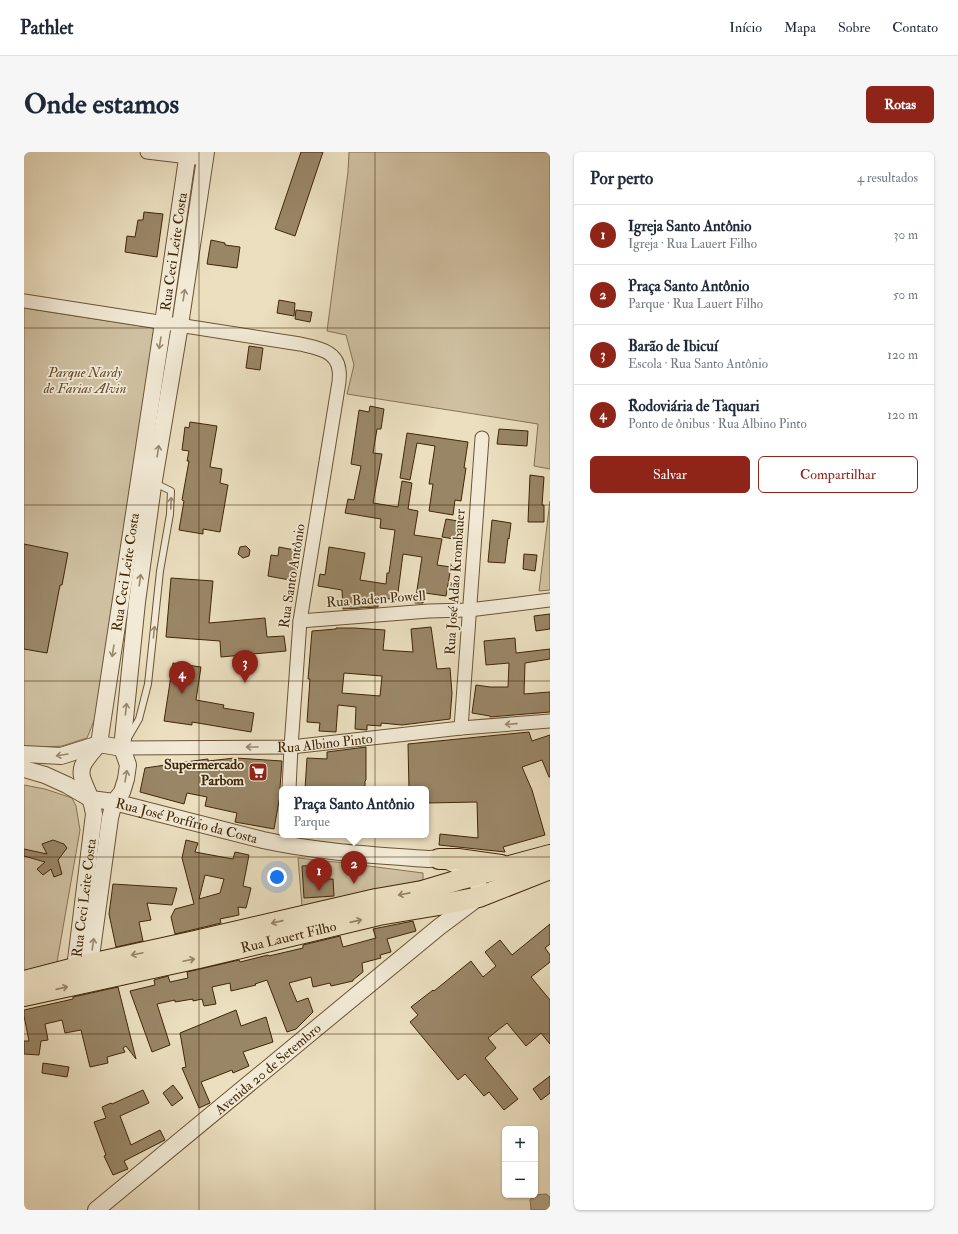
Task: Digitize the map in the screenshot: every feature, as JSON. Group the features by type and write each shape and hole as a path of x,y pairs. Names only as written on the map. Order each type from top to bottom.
{"main road":[{"name":"Rua Lauert Filho","path":"24,981 89,973 158,958 195,942 378,907 447,904 479,897 515,874 550,855"},
{"path":"426,890 432,877 433,860 458,859 515,874"},
{"name":"Rua Lauert Filho","path":"378,907 472,876 515,874 550,870"},
{"name":"Rua Lauert Filho","path":"24,996 89,973"}],"street":[{"path":"148,152 206,155"},
{"name":"Rua Ceci Leite Costa","path":"89,973 110,818 114,802 122,792 126,780 128,765 122,748 137,602 146,485 163,323 187,154"},
{"name":"Rua Ceci Leite Costa","path":"89,973 94,814 91,799 86,790 82,774 83,767 87,759 99,744 146,485 180,325 206,155"},
{"path":"24,301 180,325"},
{"name":"Rua Santo Antônio","path":"180,325 300,344 322,349 330,353 336,360 339,369 339,382 300,622 289,786"},
{"name":"Rua José Adão Krombauer","path":"461,728 482,438"},
{"name":"Rua Baden Powell","path":"300,622 429,611 469,610 550,600"},
{"name":"Rua Albino Pinto","path":"99,744 122,748 291,747 461,728 550,721"},
{"path":"24,754 61,756 99,744"},
{"name":"Rua José Porfírio da Costa","path":"24,769 45,775 67,785 91,799 114,802 287,840 366,854 433,860 456,865 472,876"},
{"path":"433,860 445,874 449,883 447,904 439,927"},
{"path":"472,876 478,884 480,893 479,897"},
{"name":"Avenida 20 de Setembro","path":"96,1210 439,927 479,897"}],"green space":[{"path":"349,152 550,152 550,469 534,466 538,424 347,394 354,365 346,335 327,331 348,172"},
{"name":"Parque Nardy de Farias Alvin","path":"24,308 154,328 98,711 87,738 62,746 29,748 24,746"},
{"path":"550,501 550,590 539,591"},
{"path":"24,785 45,789 72,798 76,806 80,830 57,962 24,971"},
{"path":"298,858 423,873 423,880 302,907"}],"shaded area":[{"path":"546,1194 550,1197 550,1210 531,1210 530,1200 532,1198 538,1198 538,1195"}],"building":[{"path":"301,152 323,152 295,236 275,229"},
{"path":"144,212 163,214 157,257 125,252 127,236 135,237 138,220 143,220"},
{"path":"211,240 225,243 225,245 240,247 237,268 207,264"},
{"path":"279,300 295,303 294,316 277,313"},
{"path":"296,310 312,312 310,322 295,319"},
{"path":"249,346 263,348 260,370 246,368"},
{"path":"370,406 384,409 381,429 377,429 373,453 382,454 373,503 398,507 402,481 412,483 408,509 418,511 414,535 442,539 437,565 451,567 446,596 425,593 423,603 415,603 422,557 403,554 397,600 378,597 378,607 343,609 342,590 318,586 320,574 325,575 329,547 365,553 360,580 386,584 395,530 380,528 381,519 345,513 348,499 354,500 361,466 351,464 359,410 369,412"},
{"path":"190,422 217,426 210,467 222,469 220,483 228,485 220,532 203,529 203,534 179,530 184,501 182,500 189,461 187,461 189,451 182,450 185,427 189,428"},
{"path":"499,429 528,431 527,446 497,444"},
{"path":"407,433 468,442 461,501 455,500 453,515 429,511 433,484 429,484 435,446 417,443 410,480 400,478"},
{"path":"530,475 544,477 542,505 544,505 544,522 528,522"},
{"path":"446,519 464,522 460,540 442,537"},
{"path":"492,520 511,523 505,563 488,562"},
{"path":"24,544 68,553 62,585 60,585 47,653 24,649"},
{"path":"246,546 250,550 249,556 243,558 238,554 240,547"},
{"path":"279,547 300,551 295,581 268,576 271,555 278,556"},
{"path":"524,554 537,555 535,571 523,569"},
{"path":"171,578 213,581 209,623 265,618 267,637 284,636 286,651 221,657 220,641 166,637"},
{"path":"550,614 550,629 536,631 534,616"},
{"path":"431,627 437,669 450,668 452,693 450,719 402,725 381,723 381,726 367,725 367,730 355,729 356,707 338,705 336,732 319,731 320,723 307,722 310,679 308,679 312,631 336,628 385,630 383,650 413,652 411,629","holes":["344,673 382,676 380,696 342,693"]},
{"path":"515,638 516,653 550,649 550,659 525,663 524,694 550,692 550,712 490,717 472,713 476,685 508,687 509,663 486,665 484,641"},
{"path":"173,663 201,667 196,700 224,705 223,708 254,713 251,732 192,722 192,725 164,721"},
{"path":"529,732 532,741 550,735 550,777 542,760 522,767 532,790 545,835 503,847 505,852 439,845 440,834 478,838 477,802 429,803 429,786 409,786 408,744"},
{"path":"366,747 365,786 305,786 307,758 327,759 327,752"},
{"path":"235,758 282,761 279,801 274,829 235,822 237,813 205,806 207,797 187,793 184,804 140,792 145,768 208,759 208,761"},
{"path":"53,840 64,844 67,848 58,860 62,874 54,877 51,869 43,875 37,869 45,862 24,856 24,849 47,854 42,844"},
{"path":"186,840 198,843 195,852 233,859 235,852 249,855 243,886 251,888 246,908 238,907 239,915 220,919 221,923 175,934 171,917 175,909 194,904 182,858","holes":["205,875 224,879 220,893 199,899"]},
{"path":"325,865 326,879 333,879 334,896 304,898 302,866"},
{"path":"113,884 177,888 172,905 147,903 151,920 139,922 143,941 116,947 109,914"},
{"path":"413,921 416,931 387,939 391,952 380,955 381,958 362,963 363,972 353,981 331,986 330,983 313,987 311,977 289,983 297,1002 308,998 313,1012 296,1029 287,1032 267,980 255,984 256,985 231,991 230,983 212,987 216,1004 204,1006 202,999 193,1001 193,999 175,1002 175,1000 157,1004 170,1045 152,1052 130,991 155,985 154,980 168,976 170,982 188,978 187,972 239,960 240,962 303,948 303,945 340,936 343,947 376,938 373,929"},
{"path":"550,924 550,944 545,948 550,955 550,962 531,977 550,1000 550,1044 541,1033 526,1046 507,1023 488,1038 496,1048 485,1058 518,1099 504,1110 489,1092 484,1096 465,1074 458,1080 410,1022 418,1015 411,1007 433,990 434,991 471,961 483,977 496,966 485,952 500,940 512,955"},
{"path":"118,987 136,1059 126,1046 123,1048 125,1052 107,1057 108,1063 90,1067 81,1030 65,1033 62,1020 45,1024 48,1040 41,1041 39,1055 24,1054 24,1041 29,1041 24,1010"},
{"path":"236,1010 241,1026 266,1017 273,1042 243,1052 249,1066 233,1073 232,1070 201,1082 210,1103 199,1108 182,1068 186,1067 180,1033"},
{"path":"43,1063 69,1067 67,1077 42,1073"},
{"path":"550,1076 550,1093 541,1100 533,1089"},
{"path":"173,1085 183,1098 172,1106 163,1093"},
{"path":"143,1090 149,1103 120,1116 131,1145 160,1130 165,1140 124,1161 128,1169 113,1175 104,1156 106,1155 94,1122 106,1118 102,1107"}],"place":[{"name":"Barão de Ibicuí","path":"245,683"},
{"name":"Rodoviária de Taquari","path":"182,694"},
{"name":"Supermercado Parbom","path":"258,772"},
{"name":"Praça Santo Antônio","path":"354,884"},
{"name":"Igreja Santo Antônio","path":"319,891"}]}
